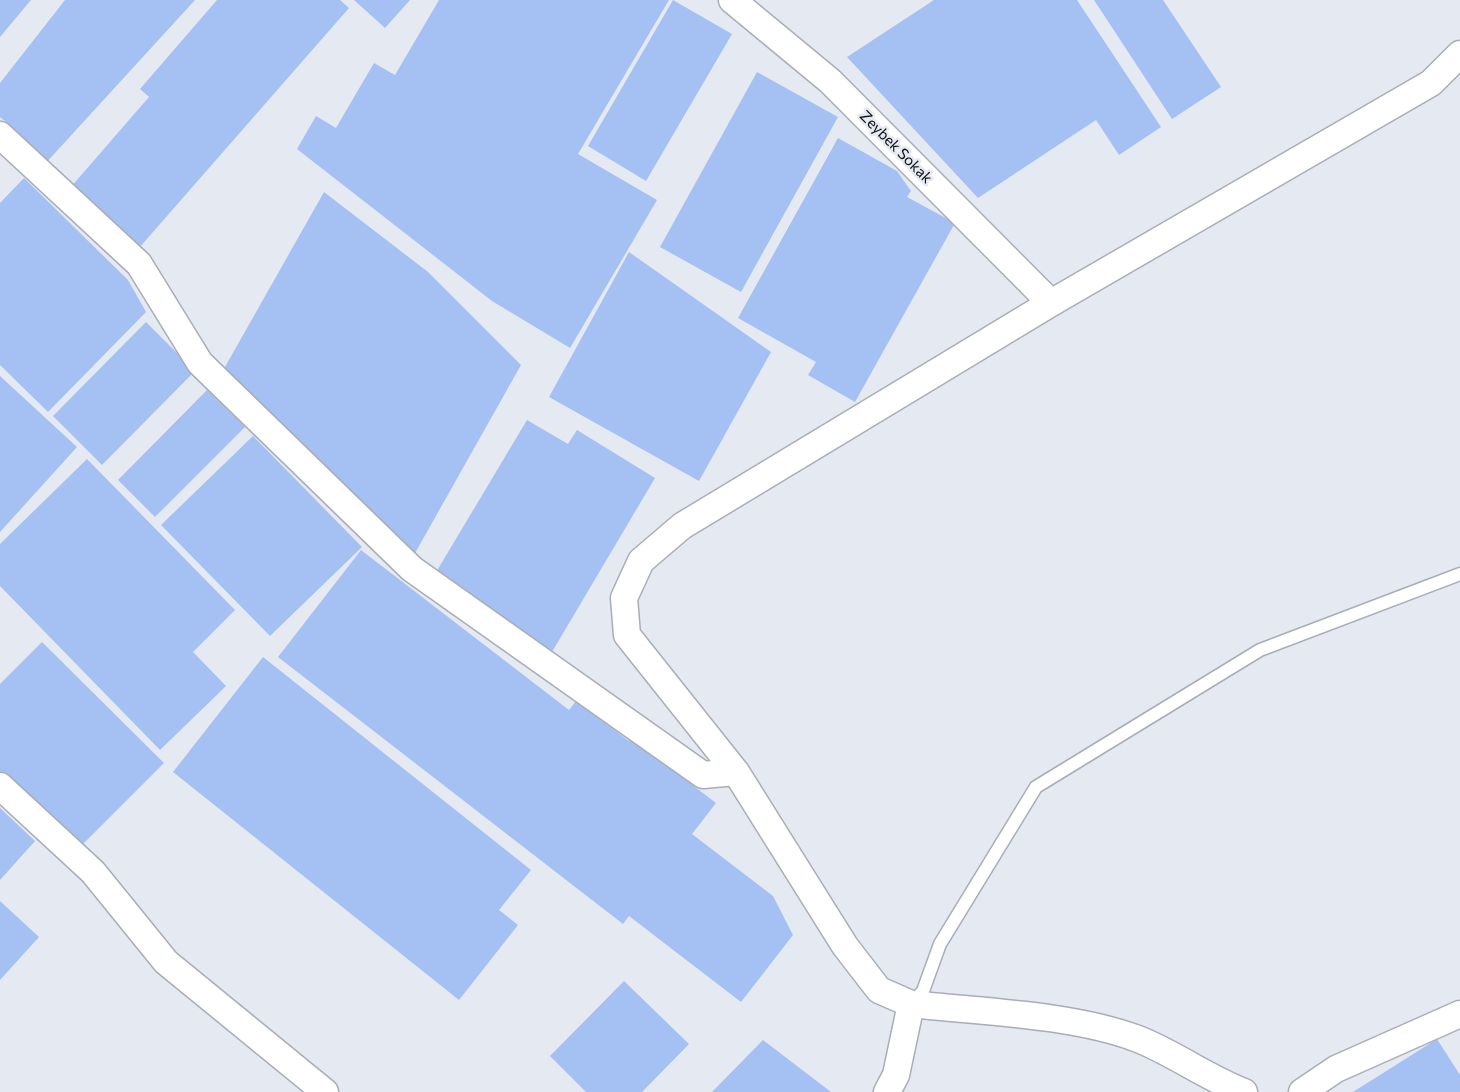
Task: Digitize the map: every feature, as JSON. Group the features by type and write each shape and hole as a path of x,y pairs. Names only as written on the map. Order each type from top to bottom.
{"street":[{"name":"Zeybek Sokak","path":"732,0 830,81 1050,303"},
{"path":"1244,1092 1226,1085 1138,1039 1080,1023 911,1004 879,990 845,946 736,772 627,635 624,598 641,560 682,526 1050,303 1431,83 1460,54"},
{"path":"0,135 139,264 200,364 412,569 703,775 736,772"},
{"path":"0,786 93,872 166,962 325,1092"},
{"path":"887,1092 896,1075 911,1004"},
{"path":"1302,1092 1338,1081 1460,1014"}],"lane":[{"path":"911,1004 922,991 940,944 1036,787 1260,650 1460,574"}],"building":[{"path":"0,0 31,0 0,37"},
{"path":"65,0 195,0 44,165 8,132 13,128 0,117 0,83"},
{"path":"217,0 340,0 349,8 139,248 70,188 149,97 140,89"},
{"path":"354,0 410,0 385,28"},
{"path":"439,0 669,0 578,154 657,200 570,348 492,301 297,149 316,116 336,128 374,63 395,75"},
{"path":"673,0 732,34 646,181 588,146"},
{"path":"934,0 1077,0 1161,127 1119,155 1096,120 978,198 847,57"},
{"path":"1094,0 1163,0 1221,87 1172,119"},
{"path":"757,72 838,117 741,292 660,247"},
{"path":"838,138 897,171 911,191 907,197 955,223 855,402 808,375 816,362 738,318"},
{"path":"24,178 128,280 146,312 48,412 0,365 0,203"},
{"path":"324,192 428,272 521,365 410,562 221,374"},
{"path":"629,252 771,352 699,481 549,397"},
{"path":"146,322 195,371 102,465 53,416"},
{"path":"0,376 77,447 0,532"},
{"path":"207,390 245,427 155,517 118,480"},
{"path":"527,420 568,444 577,430 655,478 549,657 432,579"},
{"path":"253,436 362,547 270,636 161,525"},
{"path":"87,459 235,610 193,652 226,686 160,750 0,586 0,544"},
{"path":"361,550 569,710 576,701 629,741 631,738 716,803 692,834 773,896 793,935 741,1002 629,916 623,924 278,657"},
{"path":"42,642 164,763 76,851 0,776 0,684"},
{"path":"263,657 531,870 499,910 518,925 459,1000 173,772"},
{"path":"0,808 35,841 0,880"},
{"path":"0,901 39,937 0,980"},
{"path":"624,981 689,1044 642,1092 586,1092 550,1056"},
{"path":"1437,1039 1460,1075 1460,1092 1353,1092"},
{"path":"763,1040 831,1092 712,1092"}]}
